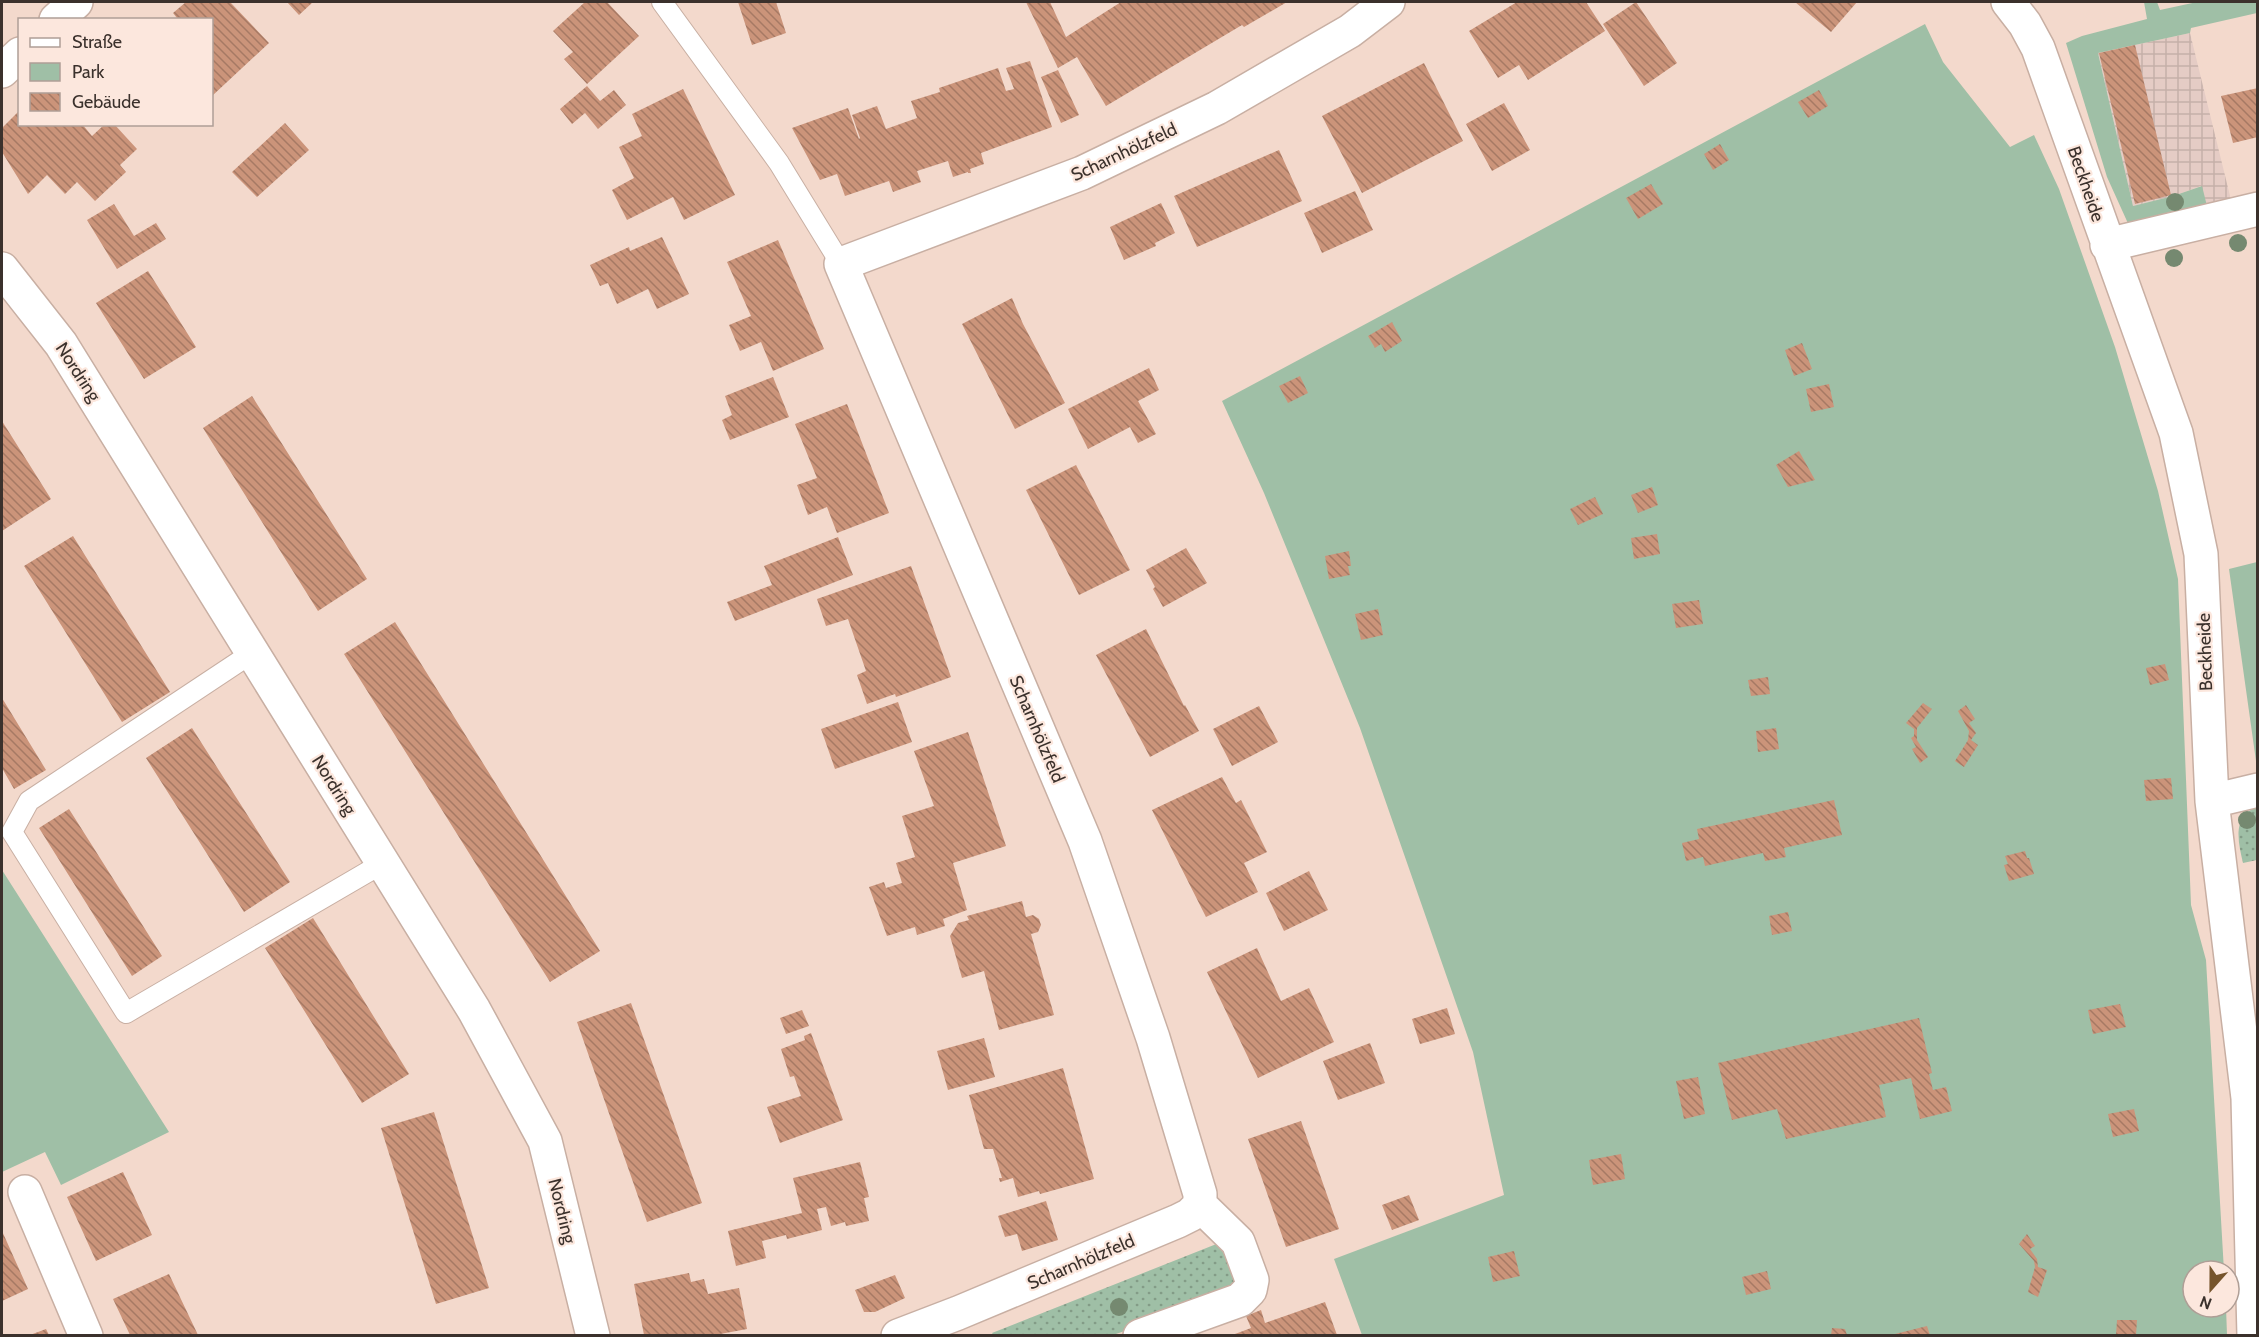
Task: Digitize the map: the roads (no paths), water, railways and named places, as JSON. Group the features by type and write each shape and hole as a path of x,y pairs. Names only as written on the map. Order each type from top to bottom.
{"street":[{"path":"58,18 76,2"},
{"name":"Scharnhölzfeld","path":"898,1335 967,1324 1190,1215 1200,1205 1200,1194 1153,1038 1085,841 841,264 1082,173 1217,108 1350,31 1388,2"},
{"name":"Beckheide","path":"2008,2 2025,24 2038,48 2176,433 2201,554 2211,801 2253,1097 2254,1335"},
{"path":"2,70 18,56"},
{"path":"2107,245 2258,209"},
{"name":"Nordring","path":"2,268 61,344 474,1010 545,1141 594,1335"},
{"path":"2211,801 2258,790"},
{"path":"25,1192 86,1335"},
{"path":"1140,1335 1240,1300 1250,1290 1252,1280 1238,1242 1200,1205"}],"lane":[{"name":"Scharnhölzfeld","path":"662,2 779,164 841,264"},
{"path":"252,653 29,801 12,832 126,1013 383,863"}]}
